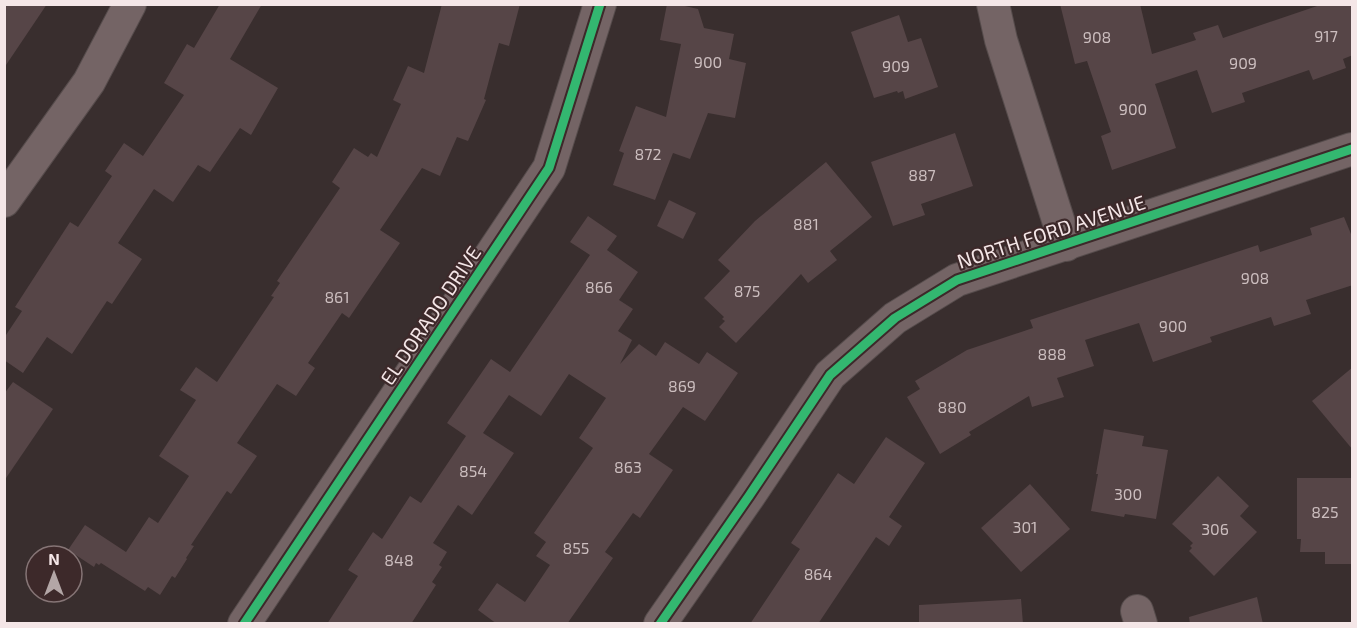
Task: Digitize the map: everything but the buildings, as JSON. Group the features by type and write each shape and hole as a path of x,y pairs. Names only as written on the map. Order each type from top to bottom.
{"street":[{"path":"4,201 89,82 130,4"},
{"name":"EL DORADO DRIVE","path":"244,624 549,168 600,4"},
{"path":"993,4 1001,40 1066,245"},
{"name":"NORTH FORD AVENUE","path":"660,624 830,375 895,318 957,280 1353,149"}],"cycle path":[{"path":"244,624 549,168 600,4"},
{"path":"660,624 830,375 895,318 957,280 1352,149"}]}
